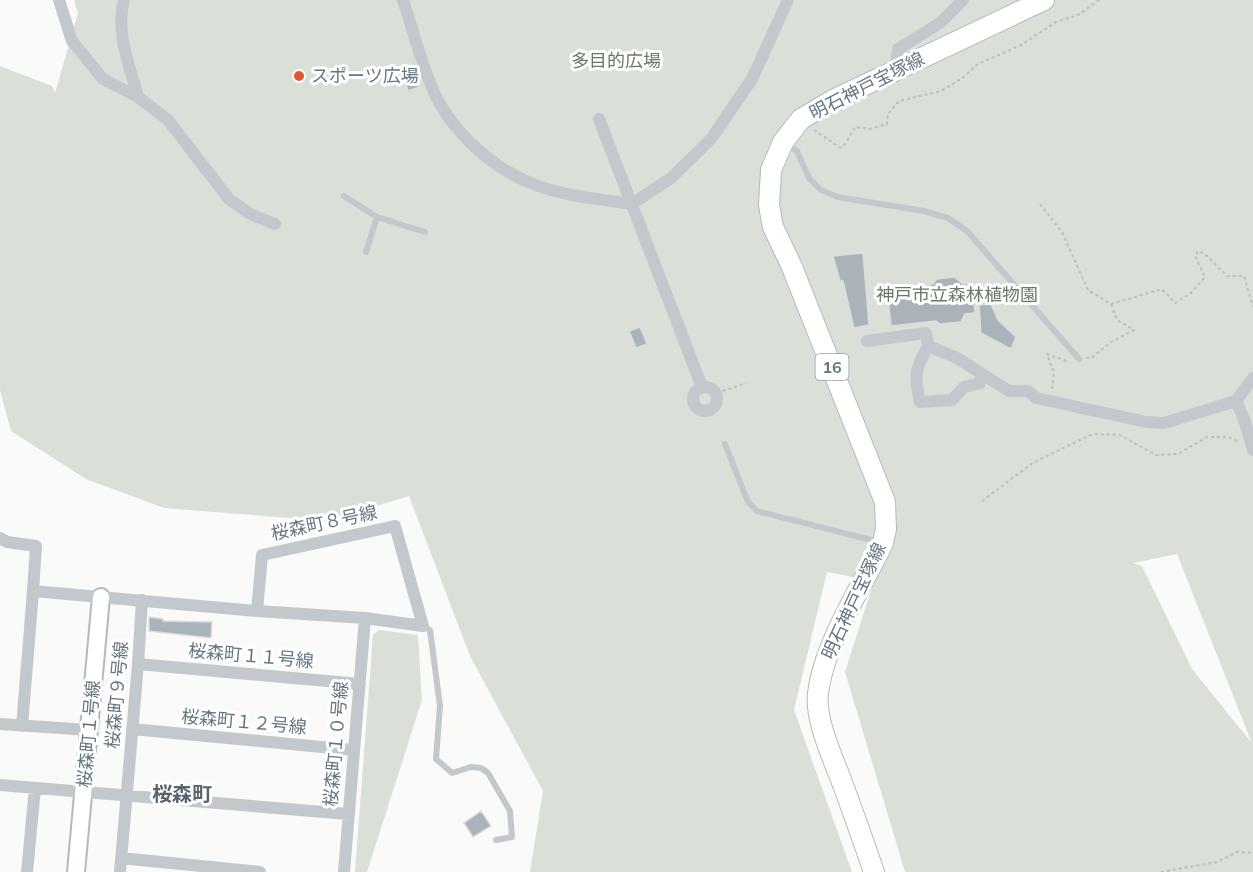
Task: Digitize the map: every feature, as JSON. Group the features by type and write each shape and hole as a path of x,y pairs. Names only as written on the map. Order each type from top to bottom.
{"main road":[{"name":"明石神戸宝塚線","path":"874,872 830,750 821,721 817,695 824,667 838,631 883,543 886,529 885,502 792,267 773,228 769,205 771,170 783,142 801,119 833,99 1044,0"}],"street":[{"path":"59,0 72,41 103,79 138,97 168,120 229,199 250,214 275,224"},
{"path":"124,0 122,33 138,97"},
{"path":"403,0 434,92 456,127 493,162 533,184 579,196 632,204 671,178 711,139 752,79 789,0"},
{"path":"896,71 898,49 940,22 963,0"},
{"path":"599,119 702,387"},
{"path":"867,341 926,333 928,346 916,365 916,387 920,402 951,399 964,387 980,383 982,374"},
{"path":"928,346 957,358 1009,391 1028,392 1036,398 1146,422 1164,423 1236,401 1253,378"},
{"path":"702,387 711,387 717,393 714,408 707,411 700,410 694,405 692,398 695,391 702,387"},
{"path":"1236,401 1253,448"},
{"name":"桜森町８号線","path":"257,611 262,555 395,526 423,626"},
{"path":"0,538 7,542 36,546 22,726"},
{"path":"33,591 365,618 423,626"},
{"name":"桜森町１号線","path":"76,872 101,597"},
{"name":"桜森町９号線","path":"127,794 142,600"},
{"name":"桜森町１０号線","path":"344,872 365,618"},
{"name":"桜森町１１号線","path":"138,664 360,684"},
{"path":"0,724 89,730"},
{"name":"桜森町１２号線","path":"132,729 353,750"},
{"path":"0,785 348,814"},
{"path":"27,872 35,788"},
{"path":"120,872 127,794"},
{"path":"120,858 260,872"}],"lane":[{"path":"783,142 797,151 808,178 821,190 838,196 924,211 948,218 967,231 1079,359"},
{"path":"344,196 377,217 425,232"},
{"path":"366,252 377,217"},
{"path":"725,444 748,502 757,511 883,543"},
{"path":"423,626 430,630 440,706 436,759 452,773 471,767 481,768 488,773 510,811 512,837 496,840"}],"path":[{"path":"807,134 814,130 841,148 855,127 870,129 887,124 888,114 899,101 941,91 961,79 978,64 1021,45 1056,22 1078,15 1099,0"},
{"path":"1040,204 1062,232 1088,290 1112,304 1116,320 1134,330 1111,342 1091,357 1069,362 1047,354 1054,373 1050,401"},
{"path":"1112,304 1162,289 1175,303 1191,293 1205,277 1195,256 1198,251 1205,254 1227,276 1244,276 1253,307"},
{"path":"717,393 746,383"},
{"path":"982,501 1034,462 1093,434 1120,435 1156,455 1178,454 1207,437 1228,437 1253,448"},
{"path":"1161,872 1217,862 1237,852 1253,853"}],"green space":[{"name":"神戸市立森林植物園","path":"74,0 1253,0 1253,872 905,872 845,672 874,581 827,572 794,710 852,872 530,872 543,791 470,656 409,496 328,521 164,508 86,479 11,431 0,390 0,66 52,86 55,93 78,13","holes":["1177,554 1251,742 1192,669 1142,566 1133,563"]},
{"path":"379,630 418,635 422,700 367,872 355,872 373,635"}],"building":[{"path":"413,68 419,87 408,91 402,72"},
{"path":"863,253 869,325 854,328 843,281 840,281 833,256"},
{"path":"954,277 963,284 972,283 975,313 965,314 961,322 940,324 936,321 891,326 887,289 933,284 937,279"},
{"path":"991,304 998,320 1016,337 1011,349 981,333 979,305"},
{"path":"640,327 647,344 636,348 629,331"},
{"path":"149,617 163,619 163,621 212,622 211,638 149,631"},
{"path":"481,811 491,826 473,837 464,823"}],"place":[{"name":"スポーツ広場","path":"299,76"}],"district":[{"name":"桜森町","path":"182,794"}],"park label":[{"name":"多目的広場","path":"616,61"}]}
